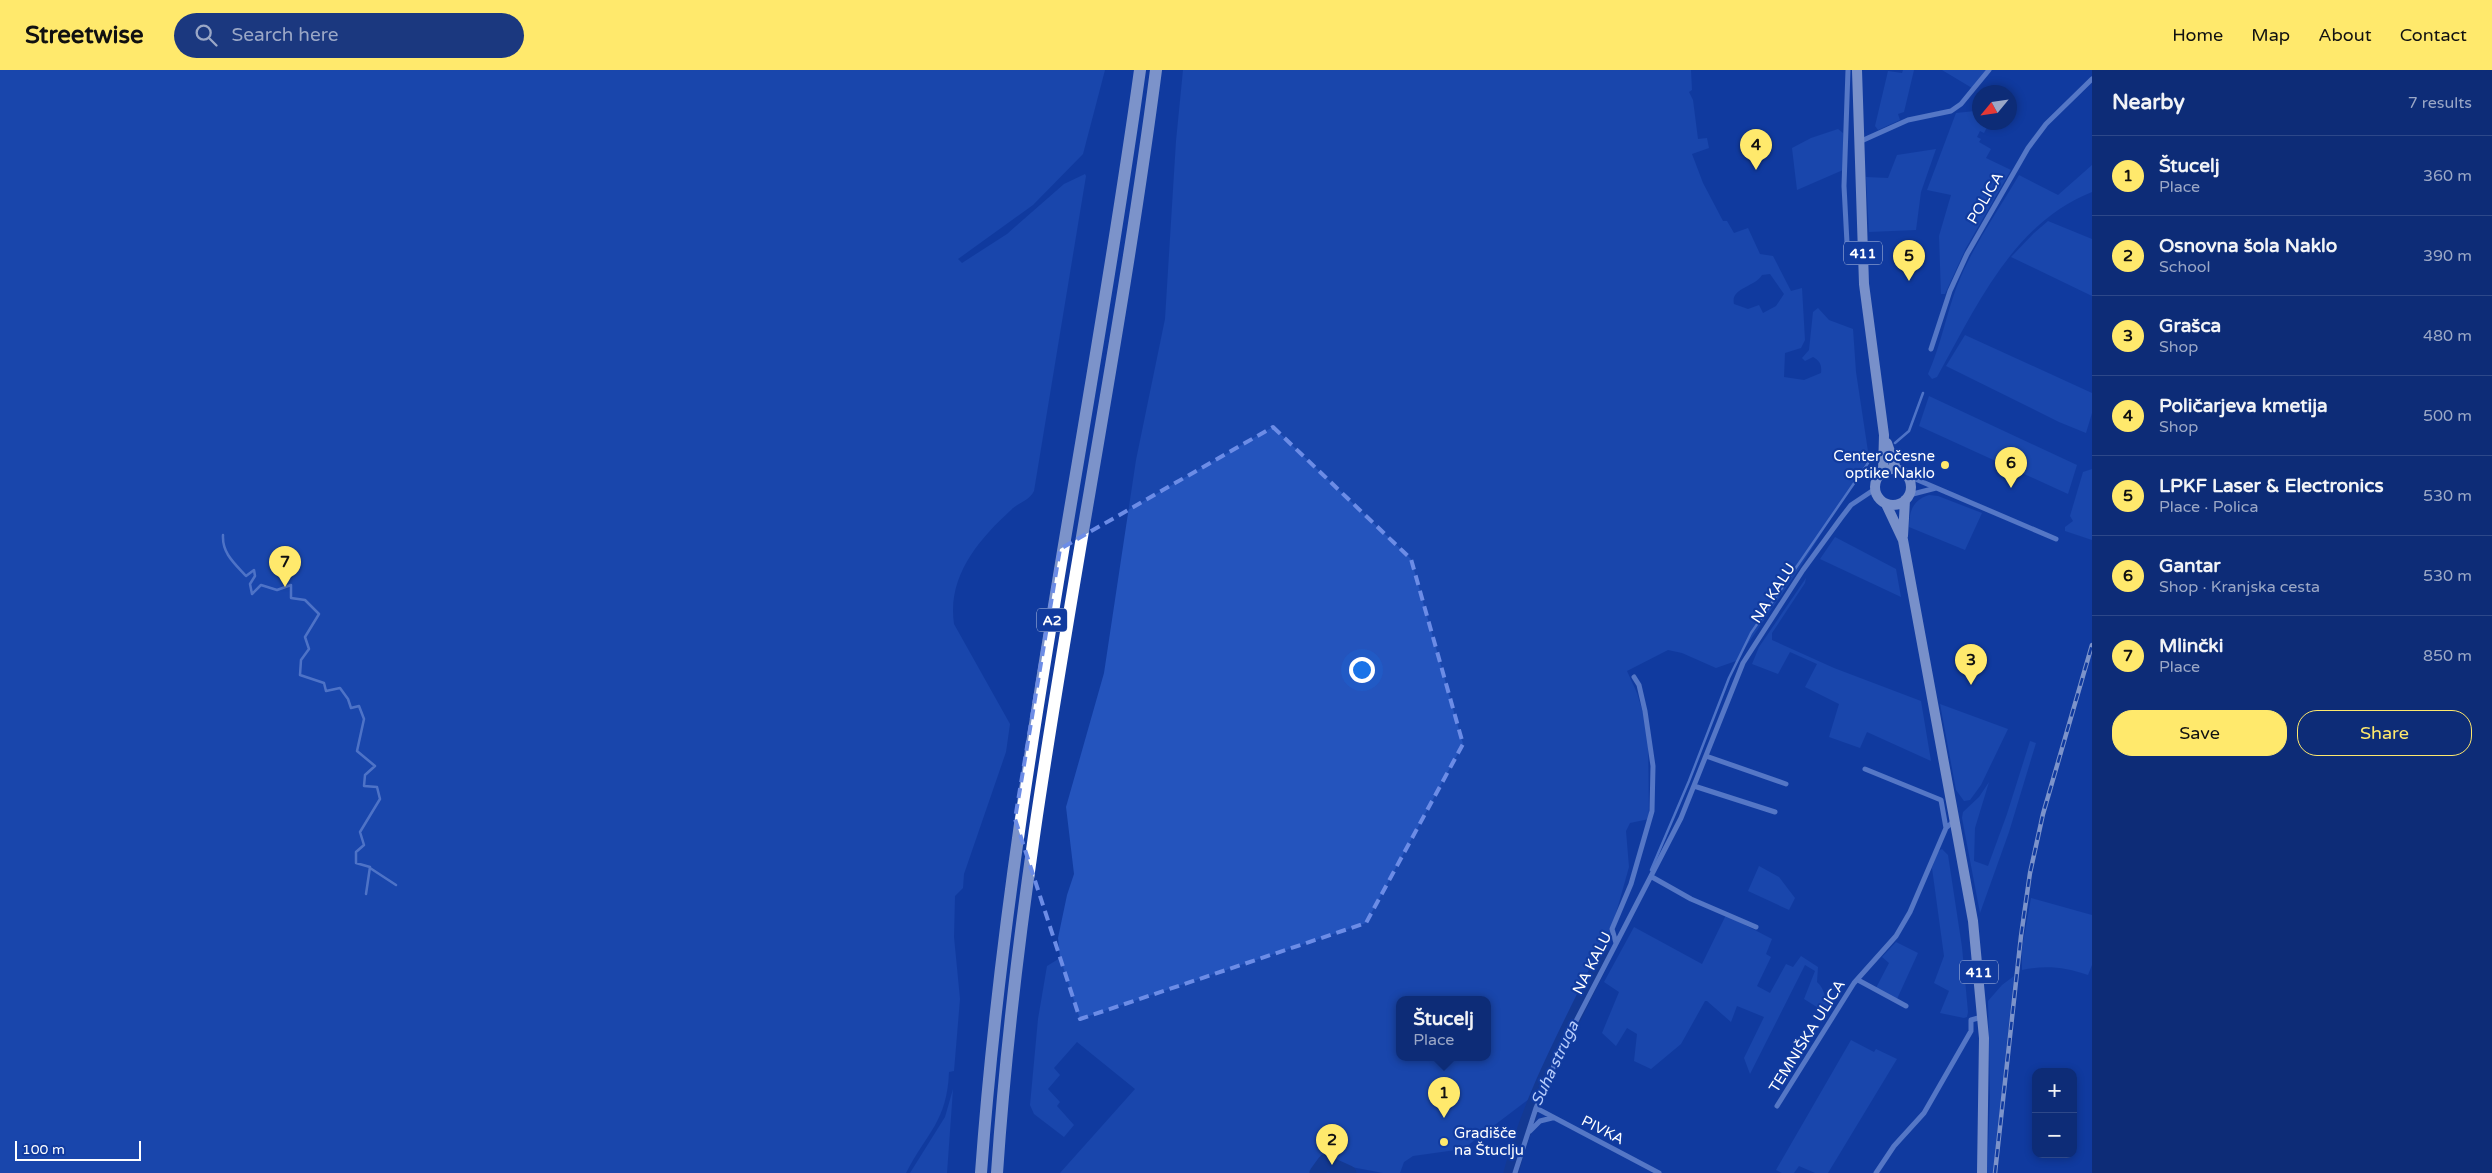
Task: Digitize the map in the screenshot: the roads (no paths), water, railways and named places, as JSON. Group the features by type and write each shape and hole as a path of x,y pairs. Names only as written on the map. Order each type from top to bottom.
{"highway":[{"name":"A2","path":"981,1173 987,1089 1024,791 1113,258 1140,70"},
{"name":"A2","path":"998,1173 1003,1088 1039,789 1127,271 1156,70"}],"main road":[{"name":"411","path":"1857,70 1864,284 1884,435 1883,472 1876,480 1875,489 1879,498 1886,504 1902,540 1974,922 1982,1016 1984,1112 1982,1173"},
{"name":"411","path":"1884,435 1896,470"},
{"path":"1883,472 1896,470 1906,475"},
{"name":"411","path":"1902,540 1910,482 1906,475"},
{"path":"1886,504 1897,504 1907,497"}],"street":[{"path":"1847,243 1844,186 1848,70"},
{"path":"1858,142 1915,118 1952,111 1965,100 1988,70"},
{"name":"POLICA","path":"1932,349 1950,291 1963,262 2028,148 2046,124 2092,79"},
{"path":"1906,475 2056,539"},
{"path":"1907,497 1937,488"},
{"name":"NA KALU","path":"1515,1173 1536,1108 1559,1054 1652,877 1694,786 1744,663 1803,570 1846,512 1861,498 1875,489"},
{"path":"1616,943 1612,929 1631,884 1652,811 1653,766 1645,711 1639,685 1634,677"},
{"path":"1706,756 1786,784"},
{"path":"1865,768 1941,800 1946,828"},
{"path":"1694,786 1775,812"},
{"path":"1946,828 1955,820"},
{"name":"TEMNIŠKA ULICA","path":"1777,1106 1830,1019 1858,980 1896,936 1910,912 1946,828"},
{"path":"1652,877 1691,899 1756,927"},
{"name":"TEMNIŠKA ULICA","path":"1858,980 1906,1006"},
{"path":"1876,1173 1894,1146 1924,1113 1971,1031 1970,1020 1982,1016"},
{"name":"PIVKA","path":"1536,1108 1659,1173"},
{"path":"1526,1138 1540,1121 1552,1118"}],"waterway":[{"path":"1895,443 1909,431 1923,393"},
{"path":"1651,870 1689,781 1729,678 1751,633 1868,463"},
{"path":"223,535 224,547 237,567 246,576 254,570 255,576 250,584 252,594 261,585 277,590 291,585 291,598 305,600 319,614 305,637 309,649 301,660 300,675 324,683 326,691 340,688 348,699 351,708 359,706 364,719 357,751 375,766 365,775 364,786 377,787 380,799 360,832 364,845 356,852 356,863 370,867 366,894"},
{"path":"370,868 396,885"},
{"name":"Suha struga","path":"1511,1173 1519,1144 1540,1089 1604,956"},
{"name":"Suha struga","path":"1317,1173 1325,1162 1349,1173"}],"railway":[{"path":"1995,1173 2021,936 2030,873 2043,814 2092,645"}],"place":[{"name":"Poličarjeva kmetija","path":"1756,170"},
{"name":"LPKF Laser & Electronics","path":"1909,281"},
{"name":"Center očesne optike Naklo","path":"1945,465"},
{"name":"Gantar","path":"2011,488"},
{"name":"Mlinčki","path":"285,587"},
{"name":"Grašca","path":"1971,685"},
{"name":"Štucelj","path":"1444,1118"},
{"name":"Gradišče na Štuclju","path":"1444,1142"},
{"name":"Osnovna šola Naklo","path":"1332,1165"}]}
